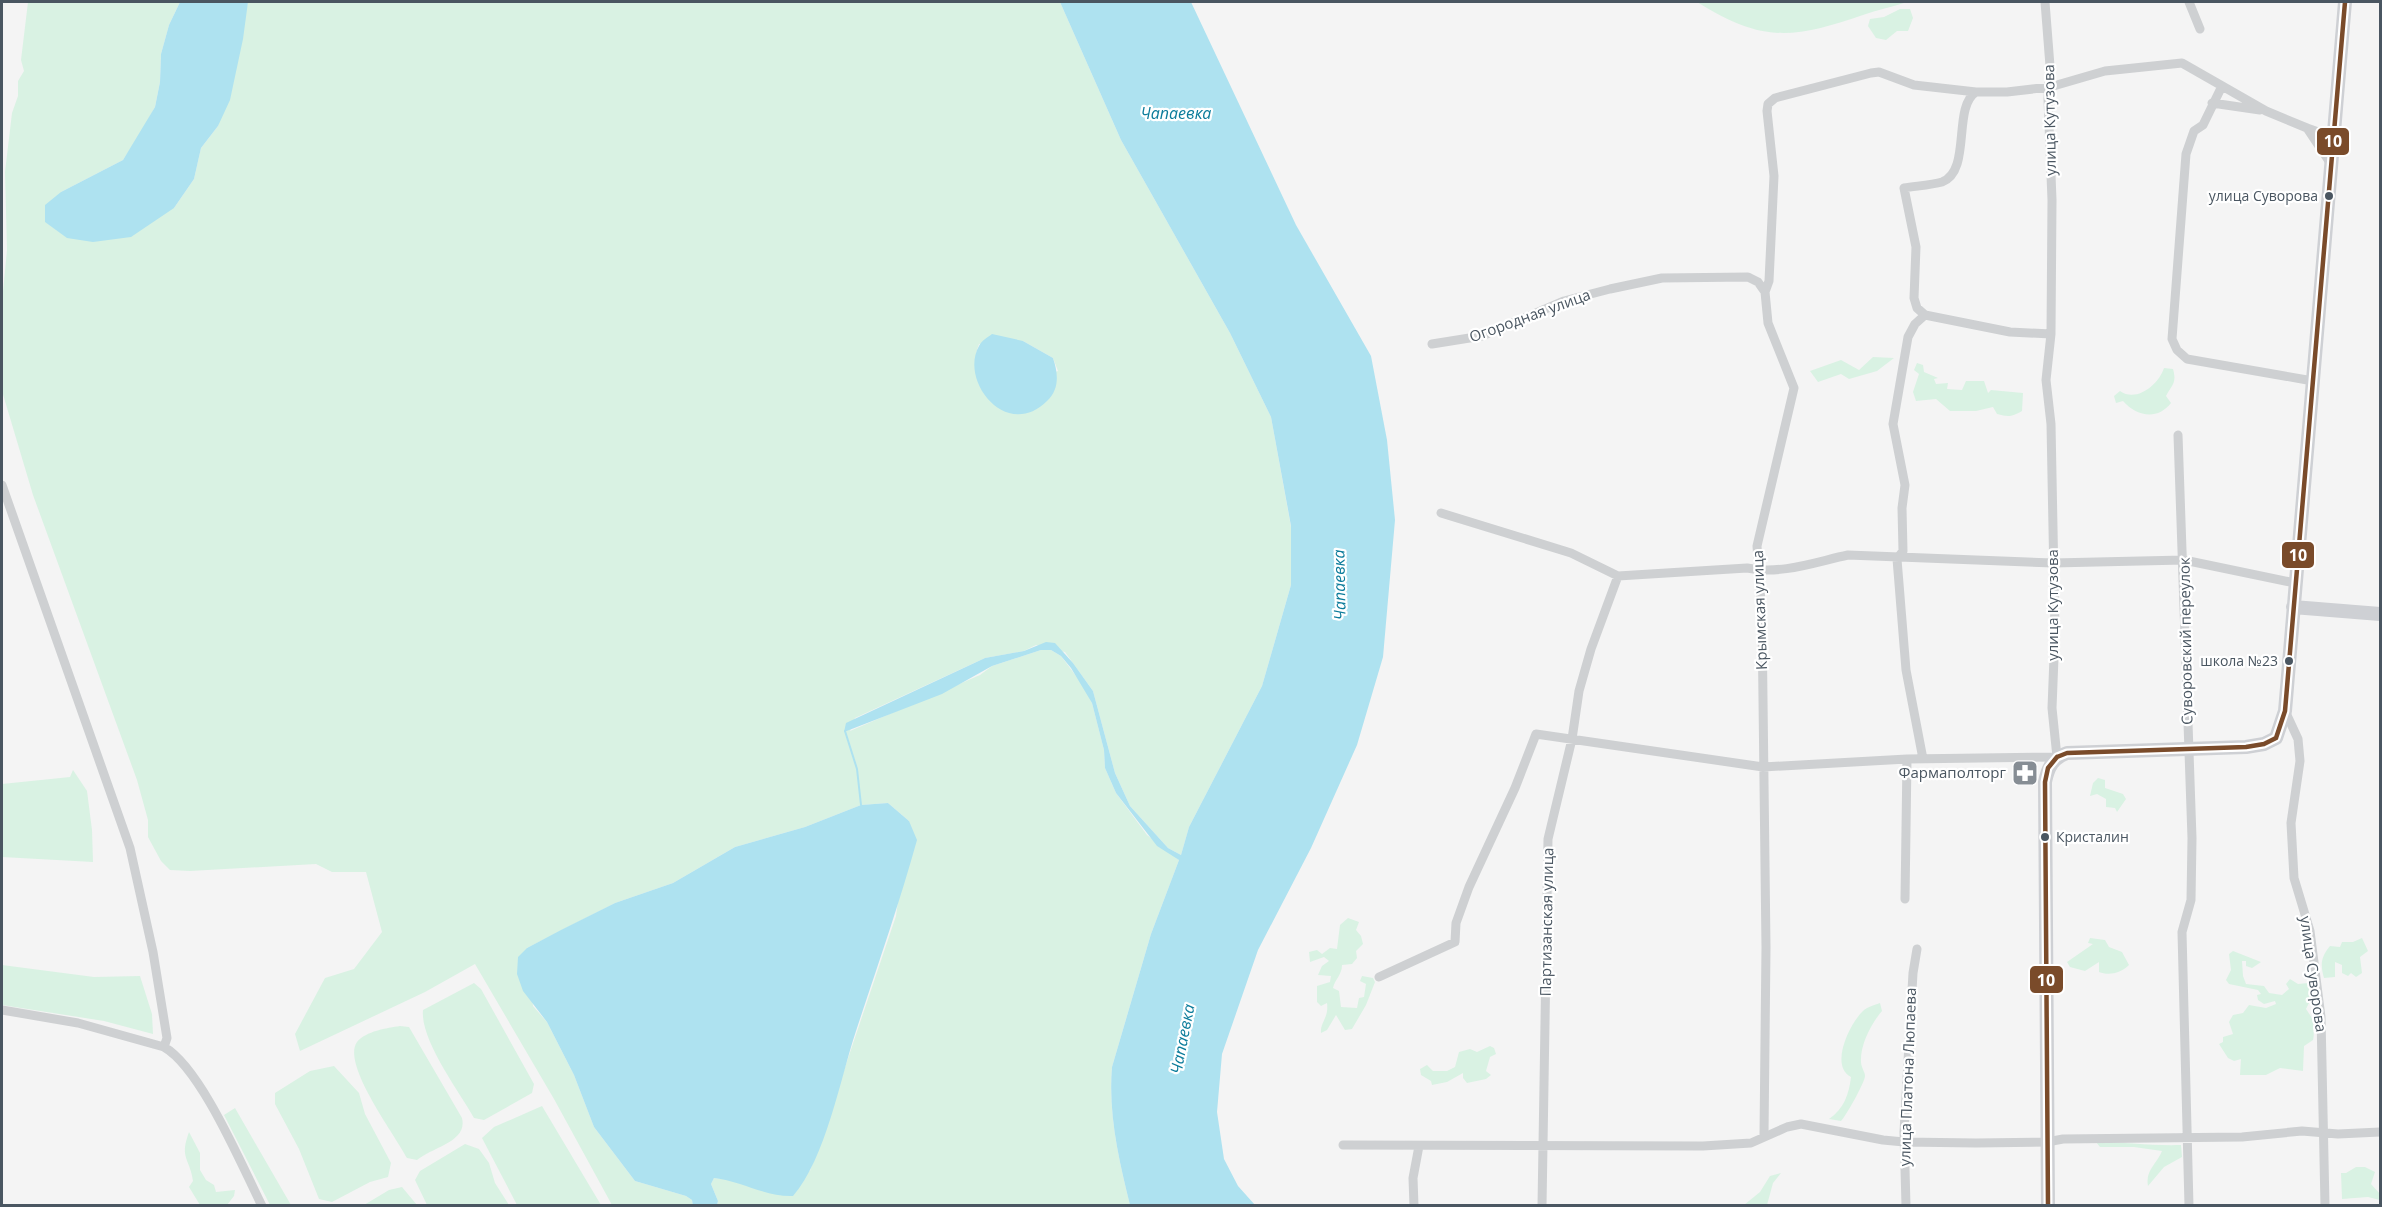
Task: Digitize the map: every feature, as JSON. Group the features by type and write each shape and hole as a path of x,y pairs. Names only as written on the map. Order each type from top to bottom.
{"street":[{"name":"улица Кутузова","path":"2045,2 2050,87 2048,99 2052,200 2051,334 2046,380 2051,424 2052,708 2057,757"},
{"path":"2189,2 2200,29"},
{"name":"улица Суворова","path":"2190,748 2246,747 2264,744 2277,738 2285,711 2344,2"},
{"path":"2051,334 2010,332 1925,315 1917,308 1914,298 1916,247 1904,188 1942,182 1949,177 1959,154 1968,100 1976,92 2050,87 2105,71 2182,63 2266,111 2321,133 2333,130"},
{"name":"Крымская улица","path":"1764,1136 1766,947 1762,617 1757,546 1763,511 1794,388 1771,335 1765,292 1768,281 1774,176 1768,104 1775,98 1879,72 1914,85 1976,92"},
{"path":"2222,86 2211,103 2203,125 2194,131 2186,154 2172,339 2177,350 2187,359 2313,381"},
{"path":"2211,103 2266,111"},
{"path":"2307,128 2331,164"},
{"name":"Огородная улица","path":"1432,344 1476,338 1510,326 1564,301 1662,278 1748,277 1758,282 1765,292"},
{"path":"1923,759 1918,722 1906,670 1897,559 1903,551 1902,508 1905,485 1893,423 1908,337 1925,315"},
{"name":"Суворовский переулок","path":"2178,435 2184,560 2187,741 2190,748 2192,900 2182,932 2189,1206"},
{"path":"2,484 130,848 153,952 167,1038 164,1047"},
{"path":"1441,513 1571,553 1618,576 1746,568 1759,571 1819,564 1848,555 1897,559 2053,563 2184,560 2295,583"},
{"name":"Партизанская улица","path":"1542,1206 1548,839 1572,739 1579,691 1590,649 1618,576"},
{"path":"2293,607 2380,614"},
{"name":"улица Суворова","path":"2285,711 2298,740 2300,761 2291,823 2294,878 2310,931 2321,1017 2325,1206"},
{"path":"1379,977 1455,942 1456,923 1469,888 1515,788 1536,734 1763,767 1906,759 2057,757 2067,753 2190,748"},
{"path":"2048,1206 2045,782 2048,768 2057,757"},
{"path":"1905,898 1906,759"},
{"name":"улица Платона Люпаева","path":"1906,1206 1904,1142 1912,981 1917,949"},
{"path":"2,1010 78,1023 164,1047 178,1056 191,1073 262,1206"},
{"path":"1343,1145 1703,1146 1751,1143 1764,1136 1801,1124 1904,1142 2047,1142 2063,1138 2187,1137 2325,1131 2338,1134 2380,1132"},
{"path":"1414,1206 1413,1178 1419,1146"}],"green space":[{"path":"28,2 180,2 169,25 161,54 160,82 155,107 140,134 123,160 61,192 174,208 194,179 201,148 218,126 248,2 1060,2 1121,140 1230,333 1271,417 1291,527 1291,585 1262,686 1189,827 1181,855 1168,848 1130,806 1115,773 1093,691 1065,652 1036,645 1024,651 985,658 855,718 850,731 980,675 992,666 1041,650 1051,650 1061,656 1085,688 1092,703 1104,750 1105,768 1116,793 1147,835 1179,860 1151,934 1112,1067 1113,1119 1118,1154 1130,1205 717,1205 718,1201 711,1184 714,1178 731,1180 810,1171 896,916 909,821 888,803 861,805 805,827 735,847 673,883 615,903 527,948 533,1006 547,1022 574,1075 594,1127 635,1181 686,1196 692,1200 693,1205 612,1205 554,1099 475,964 425,992 300,1051 295,1034 325,978 354,969 382,932 366,872 332,872 316,864 190,871 170,870 161,861 148,837 148,820 137,780 33,495 2,391 2,302 7,250 5,172 12,113 18,96 18,81 24,71 21,60","holes":["1023,341 1053,358 1058,371 985,394 979,382 976,369 979,344"]},
{"path":"1697,2 1907,2 1817,29 1778,33 1741,25"},
{"path":"1900,9 1910,9 1913,18 1908,31 1897,31 1886,40 1876,38 1868,26 1870,19 1884,17"},
{"path":"1873,357 1894,358 1877,371 1849,379 1841,374 1818,382 1810,371 1841,360 1859,370"},
{"path":"1917,363 1923,365 1924,372 1938,378 1934,379 1936,384 1948,383 1947,389 1962,390 1966,381 1984,381 1988,393 1991,390 2023,393 2022,411 2007,416 1997,414 1993,407 1976,411 1950,411 1936,399 1916,401 1913,392 1919,374 1914,370"},
{"path":"2164,368 2173,369 2174,378 2166,396 2171,403 2166,408 2154,414 2147,414 2135,410 2123,401 2116,403 2114,396 2120,391 2133,395 2146,390 2157,380"},
{"path":"73,770 87,791 93,862 2,857 2,784 70,777"},
{"path":"2098,778 2105,780 2105,788 2123,794 2126,799 2117,812 2115,808 2106,807 2106,799 2097,794 2090,796 2093,783"},
{"path":"1348,918 1359,922 1356,930 1363,944 1356,951 1357,958 1352,964 1342,965 1334,985 1333,988 1339,991 1341,1007 1357,1008 1359,998 1364,997 1366,984 1360,981 1362,976 1373,978 1375,982 1366,1005 1352,1029 1345,1030 1336,1015 1327,1030 1321,1033 1327,1003 1321,1006 1317,1002 1317,986 1330,982 1331,976 1318,975 1322,966 1329,961 1324,957 1310,962 1309,952 1317,950 1322,954 1330,948 1337,949 1340,925"},
{"path":"2090,938 2105,940 2109,947 2122,952 2129,965 2111,974 2099,972 2099,962 2085,971 2070,967 2067,962 2093,944 2088,943"},
{"path":"2362,938 2368,951 2360,957 2362,973 2356,977 2351,973 2348,976 2342,973 2342,965 2335,962 2335,977 2324,978 2322,961 2330,946 2340,947 2342,942 2353,942"},
{"path":"2233,951 2261,962 2252,968 2246,966 2246,961 2242,961 2246,984 2264,986 2269,993 2282,995 2289,989 2286,984 2290,979 2298,984 2308,983 2312,997 2306,1009 2314,1021 2314,1035 2313,1040 2304,1046 2303,1071 2280,1068 2266,1075 2240,1075 2241,1059 2234,1061 2228,1058 2219,1044 2223,1042 2223,1037 2233,1034 2229,1022 2233,1015 2243,1013 2249,1005 2266,1008 2276,1004 2275,1001 2264,1004 2258,1000 2257,995 2261,994 2258,990 2229,984 2226,980 2231,970 2229,954"},
{"path":"2,965 94,977 140,976 152,1014 153,1034 104,1021 2,1005"},
{"path":"474,983 481,989 534,1084 532,1093 484,1120 474,1118 450,1080 428,1036 423,1010"},
{"path":"1880,1003 1882,1011 1870,1028 1862,1049 1861,1064 1865,1076 1862,1085 1841,1121 1829,1119 1842,1106 1849,1089 1851,1077 1842,1064 1844,1044 1848,1034 1863,1011"},
{"path":"400,1026 409,1027 462,1118 460,1133 417,1160 407,1158 372,1100 363,1083 354,1052 357,1042 366,1035"},
{"path":"1490,1046 1494,1048 1496,1054 1490,1057 1486,1071 1491,1075 1486,1079 1467,1083 1463,1078 1463,1073 1447,1082 1432,1085 1431,1081 1421,1075 1420,1069 1427,1065 1433,1071 1447,1071 1455,1067 1459,1052 1470,1049 1477,1052"},
{"path":"334,1066 359,1093 365,1114 391,1163 388,1177 370,1182 332,1202 319,1199 299,1149 275,1104 275,1093 310,1071"},
{"path":"542,1106 601,1205 517,1205 482,1138 494,1127"},
{"path":"235,1108 291,1205 270,1205 224,1115"},
{"path":"189,1132 200,1153 200,1170 206,1180 214,1185 216,1192 235,1190 234,1196 227,1205 200,1205 189,1187 193,1181 185,1148"},
{"path":"2096,1142 2181,1145 2182,1157 2164,1167 2148,1186 2150,1171 2162,1151 2134,1147 2100,1147"},
{"path":"465,1144 479,1149 489,1163 495,1183 509,1205 427,1205 415,1180 420,1171"},
{"path":"2356,1167 2365,1167 2375,1172 2371,1184 2380,1194 2380,1200 2368,1197 2342,1199 2341,1173 2346,1173"},
{"path":"1781,1173 1773,1183 1767,1205 1744,1205 1760,1192 1770,1176"},
{"path":"402,1187 417,1205 364,1205 389,1190"}],"water":[{"path":"180,2 248,2 230,100 218,126 201,148 194,179 174,208 131,237 93,242 67,238 45,222 45,205 61,192 123,160 155,107 160,82 161,54 169,25"},
{"name":"Чапаевка","path":"1060,2 1191,2 1296,225 1371,356 1387,440 1395,520 1383,657 1357,745 1311,848 1258,950 1222,1054 1217,1112 1224,1159 1238,1186 1255,1205 1130,1205 1118,1154 1113,1119 1112,1067 1151,934 1179,860 1157,846 1116,793 1105,768 1104,750 1092,703 1061,656 1051,650 1041,650 992,666 942,694 844,732 846,723 985,658 1024,651 1046,642 1055,643 1093,691 1115,773 1130,806 1168,848 1181,855 1189,827 1262,686 1291,585 1291,526 1271,417 1230,333 1121,140"},
{"path":"992,334 1023,341 1053,358 1057,375 1056,386 1047,401 1032,412 1017,414 1003,410 990,402 981,389 976,375 975,360 980,344"},
{"path":"888,803 909,821 917,840 831,1117 815,1161 805,1180 793,1196 783,1196 714,1178 711,1184 718,1201 717,1205 693,1206 692,1200 686,1196 635,1181 594,1127 574,1075 547,1022 523,991 517,974 518,957 527,948 561,930 615,903 673,883 735,847 805,827 861,805"}],"waterway":[{"path":"845,731 857,769 861,805"}],"transit line":[{"name":"10","path":"2276,738 2285,711 2345,2"},
{"name":"10","path":"2057,757 2067,753 2246,747 2264,744 2276,738"},
{"name":"10","path":"2048,1206 2045,782 2048,768 2057,757"}],"place":[{"name":"улица Суворова","path":"2329,196"},
{"name":"школа №23","path":"2289,661"},
{"name":"Фармаполторг","path":"2025,773"},
{"name":"Кристалин","path":"2045,837"}]}
